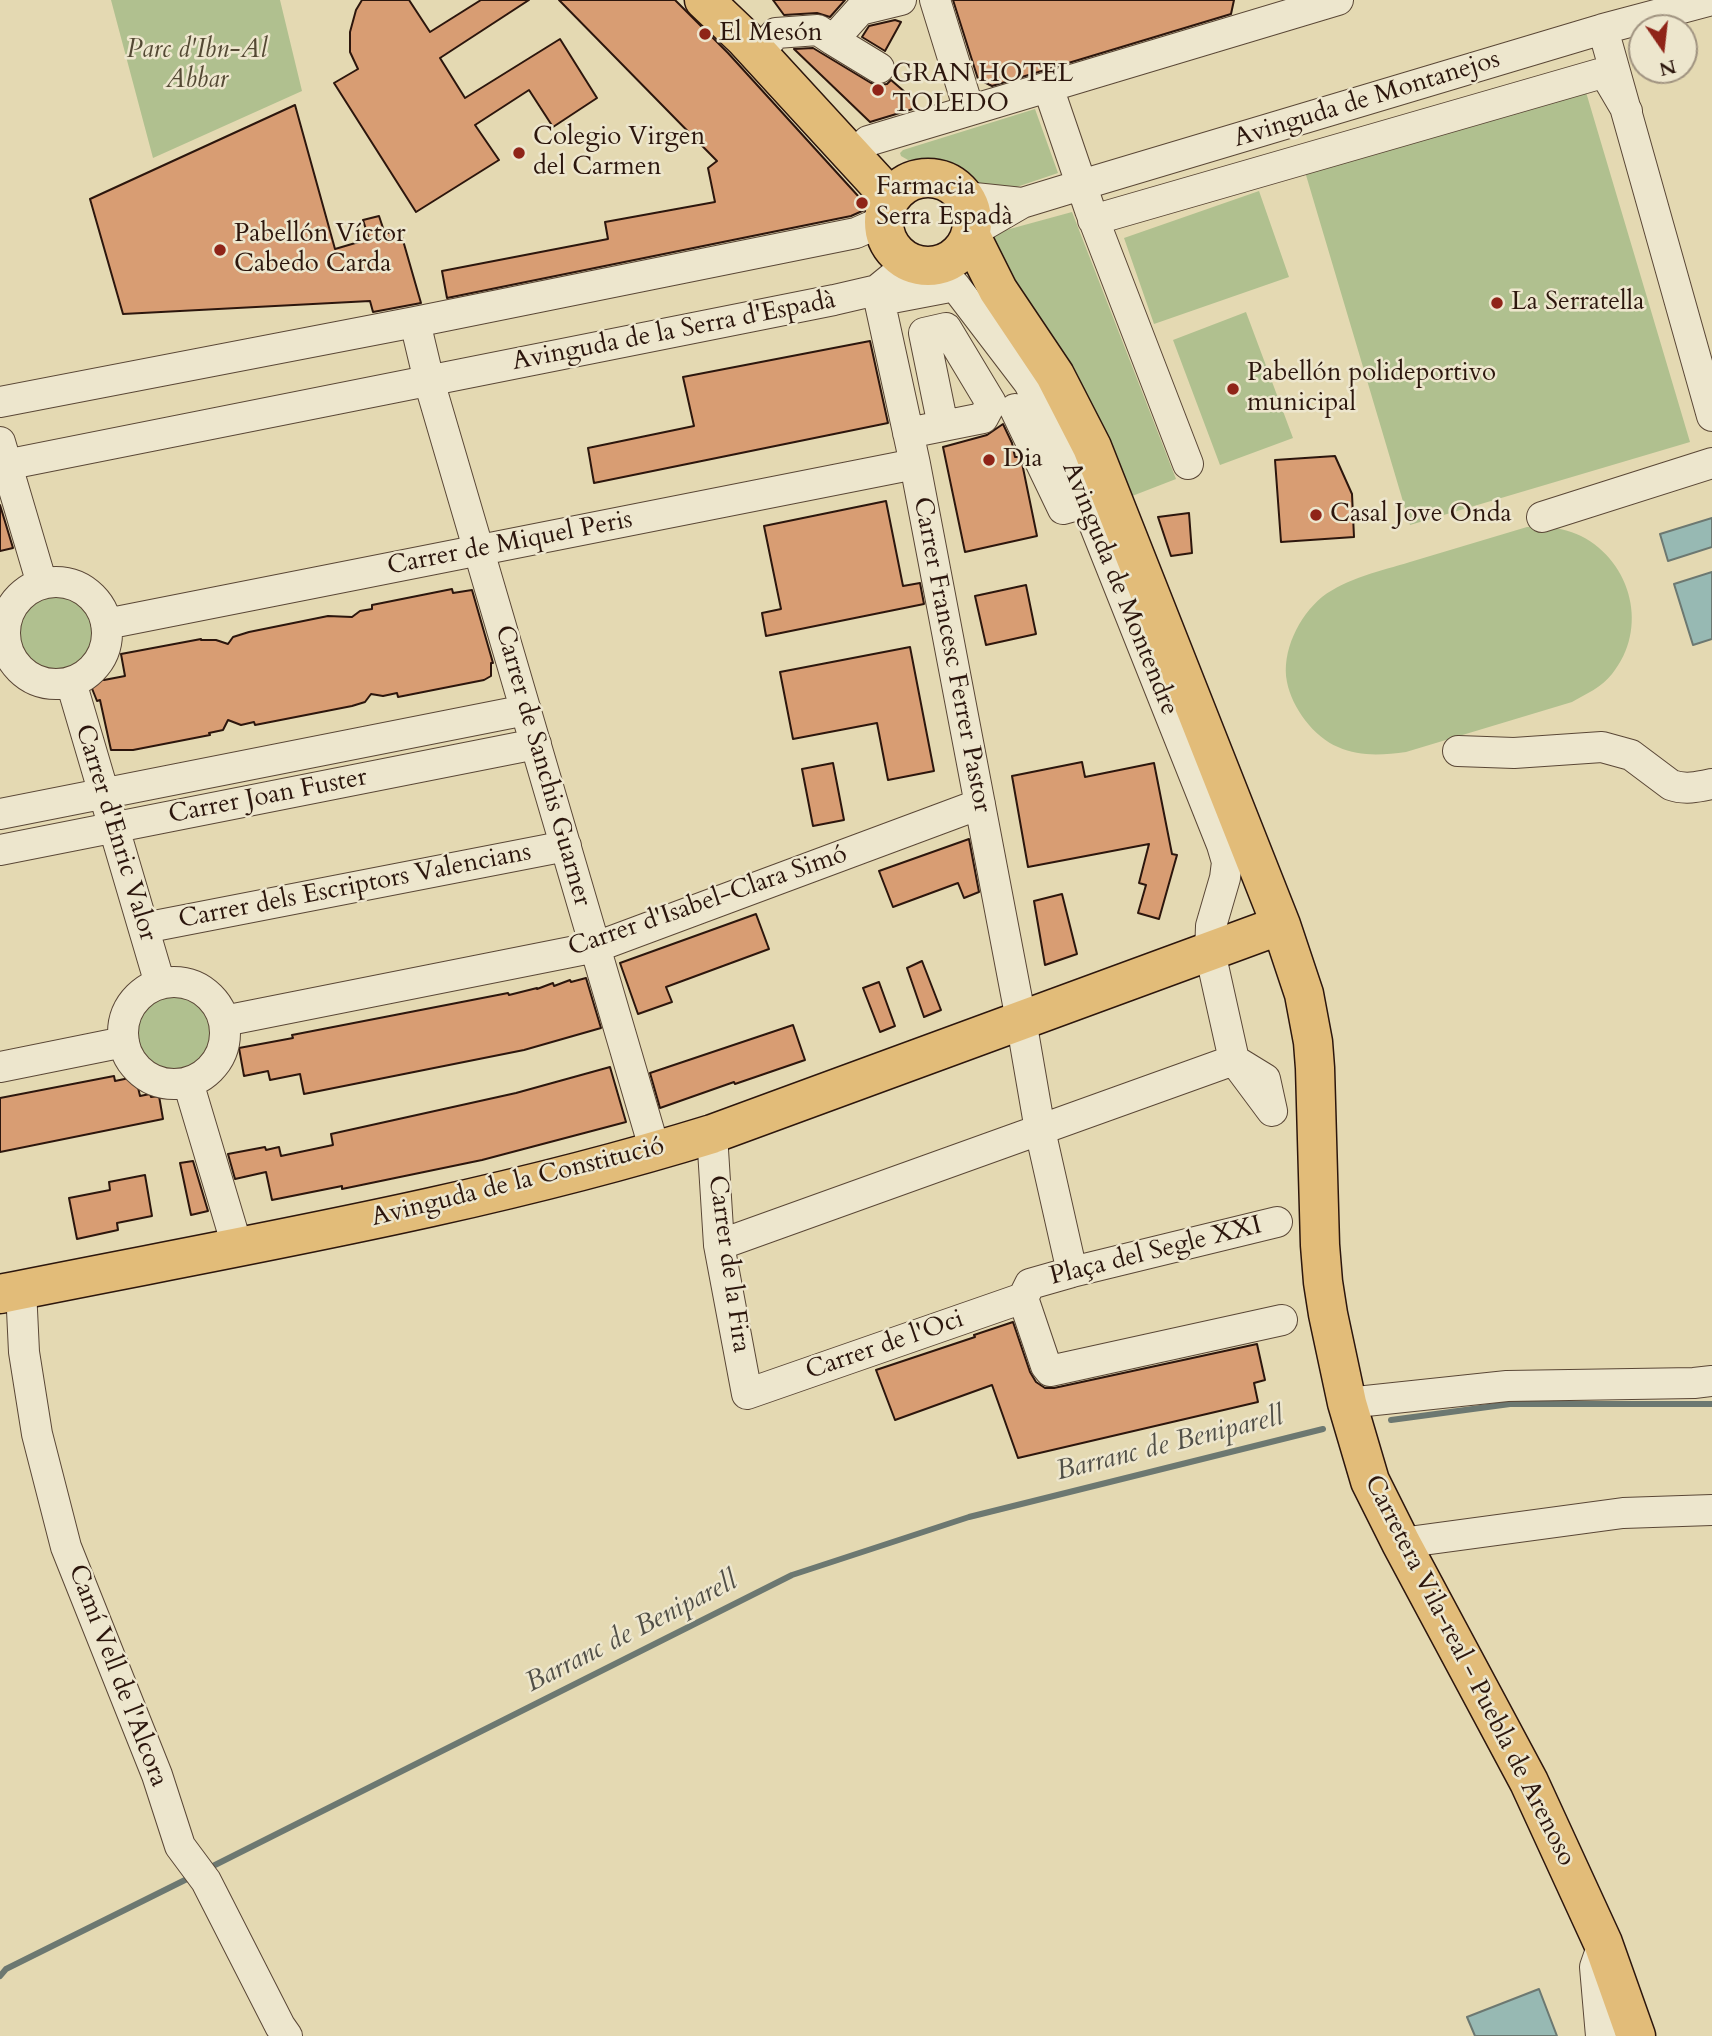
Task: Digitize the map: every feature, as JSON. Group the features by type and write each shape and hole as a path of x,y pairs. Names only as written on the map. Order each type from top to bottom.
{"main road":[{"path":"705,0 752,45 896,200"},
{"path":"752,45 868,141 896,200"},
{"path":"928,177 943,180 955,187 966,231 940,265 925,267 910,263 899,256 890,246 885,234 896,200 928,177"},
{"name":"Avinguda de Montendre","path":"966,231 998,290 1055,375 1092,447 1281,925"},
{"name":"Avinguda de la Constitució","path":"10,1292 391,1216 533,1184 655,1151 712,1133 1281,925"},
{"name":"Carretera Vila-real - Puebla de Arenoso","path":"1281,925 1304,994 1313,1042 1318,1108 1320,1245 1328,1314 1347,1403 1370,1481 1529,1782 1603,1943 1636,2036"}],"street":[{"path":"833,40 860,10 901,0"},
{"path":"935,0 969,110"},
{"path":"868,141 1048,87 1255,12 1338,0"},
{"name":"Avinguda de Montanejos","path":"966,231 1022,203 1080,185 1604,29 1712,0"},
{"path":"1604,29 1712,416"},
{"path":"752,45 776,33 818,30 879,68"},
{"path":"1093,220 1599,74 1607,77 1627,111"},
{"path":"1048,87 1080,185 1188,464"},
{"path":"0,402 856,233 896,200"},
{"name":"Avinguda de la Serra d'Espadà","path":"2,457 429,381 877,290 910,263"},
{"name":"Avinguda de Montendre","path":"877,290 892,298 955,286 1013,361 1013,406 1067,456 1227,862 1211,926 1210,952"},
{"name":"Carrer Francesc Ferrer Pastor","path":"877,290 915,464 1021,1020"},
{"path":"415,322 429,381"},
{"path":"943,426 924,333 946,328 991,403 1013,406"},
{"name":"Carrer de Sanchis Guarner","path":"429,381 655,1151"},
{"path":"908,433 983,418 1013,406"},
{"path":"2,457 42,584"},
{"path":"1542,517 1712,463"},
{"name":"Carrer de Miquel Peris","path":"106,624 915,464"},
{"path":"59,582 76,586 90,595 101,608 106,624 107,639 103,654 84,676 71,682 54,685 37,681 22,673 3,644 8,614 16,600 28,590 42,584 59,582"},
{"name":"Carrer d'Enric Valor","path":"71,682 160,984"},
{"name":"Carrer Joan Fuster","path":"0,814 526,710"},
{"name":"Carrer Joan Fuster","path":"0,850 536,744"},
{"path":"1458,751 1514,753 1602,747 1632,755 1671,785 1687,788 1712,784"},
{"name":"Carrer d'Isabel-Clara Simó","path":"224,1021 596,947 980,804"},
{"name":"Carrer dels Escriptors Valencians","path":"144,928 566,846"},
{"path":"719,1245 1234,1060 1210,952"},
{"path":"177,982 193,985 207,994 218,1006 224,1021 222,1052 214,1065 202,1076 188,1082 163,1082 140,1071 130,1058 124,1042 123,1027 131,1006 146,990 160,984 177,982"},
{"path":"1021,1020 1040,1129 1072,1272"},
{"path":"0,1067 124,1042"},
{"path":"188,1082 237,1247"},
{"name":"Carrer de la Fira","path":"712,1133 719,1245 747,1394"},
{"name":"Plaça del Segle XXI","path":"1277,1222 1030,1284 1023,1298 1050,1371 1282,1320"},
{"name":"Camí Vell de l'Alcora","path":"10,1292 24,1352 37,1434 66,1546 157,1775 180,1846 199,1871 279,2026 287,2036"},
{"name":"Carrer de l'Oci","path":"747,1394 1023,1298"},
{"path":"1347,1403 1507,1386 1712,1381"},
{"path":"1401,1543 1623,1513 1712,1510"},
{"path":"1601,2036 1595,1967 1603,1943"}],"green space":[{"name":"Parc d'Ibn-Al Abbar","path":"111,0 280,0 302,91 153,158"},
{"name":"La Serratella","path":"1583,82 1690,442 1410,525 1303,165"},
{"path":"1035,109 1058,173 999,193 983,186 952,163 930,159 908,160 901,156 903,150"},
{"path":"1259,191 1289,277 1154,324 1124,238"},
{"path":"1072,212 1176,479 1127,498 985,244 995,233"},
{"name":"Pabellón polideportivo municipal","path":"1246,312 1293,438 1220,465 1173,340"},
{"path":"1544,526 1581,536 1613,562 1623,579 1630,598 1630,637 1623,656 1604,683 1572,702 1406,752 1372,754 1346,750 1329,742 1305,720 1294,702 1287,682 1287,659 1299,624 1322,597 1342,585 1376,572 1527,527"},
{"path":"56,592 72,595 85,604 94,617 97,633 94,649 85,662 72,671 56,674 40,671 27,662 18,649 15,633 18,617 27,604 40,595"},
{"path":"173,991 189,994 202,1003 211,1016 214,1032 211,1048 202,1061 189,1070 173,1073 157,1070 144,1061 135,1048 132,1032 135,1016 144,1003 157,994"}],"water":[{"path":"1712,518 1712,547 1668,561 1660,534"},
{"path":"1712,572 1712,639 1693,645 1674,584"},
{"path":"1539,1989 1557,2036 1475,2036 1467,2017"}],"building":[{"path":"362,0 409,0 430,32 481,0 529,0 440,58 465,98 560,39 597,98 553,127 529,90 475,125 499,160 416,212 334,83 358,69 350,52 350,32 356,10"},
{"path":"559,0 675,0 728,53 869,208 851,216 447,298 442,271 608,239 605,222 715,202 708,168 717,161"},
{"path":"773,0 845,0 830,17 817,13 784,15"},
{"path":"953,0 1234,0 1231,14 992,86 978,79"},
{"path":"895,20 901,22 885,51 862,37 869,26"},
{"path":"813,48 871,83 887,84 891,80 913,99 916,108 870,122 794,49"},
{"name":"Pabellón Víctor Cabedo Carda","path":"295,105 335,249 369,239 363,220 379,216 385,234 400,230 421,303 373,312 370,301 123,314 90,199"},
{"path":"870,341 888,423 594,483 588,448 694,426 683,377"},
{"path":"1003,424 1015,457 1022,463 1037,536 965,552 943,447 987,435"},
{"name":"Casal Jove Onda","path":"1335,456 1352,494 1354,537 1281,542 1275,460"},
{"path":"886,501 903,586 920,583 924,604 766,636 762,613 781,609 764,526"},
{"path":"0,505 13,548 0,551"},
{"path":"1189,513 1192,553 1171,556 1158,517"},
{"path":"1026,585 1036,634 986,645 975,596"},
{"path":"452,589 453,593 472,590 493,663 491,676 484,680 398,697 397,693 383,696 371,694 365,702 352,706 255,725 254,722 241,725 228,720 223,730 209,733 210,735 133,750 111,750 100,700 97,701 87,676 104,680 125,676 121,654 201,639 228,644 233,637 249,632 328,616 352,617 360,611 372,609 372,605"},
{"path":"910,647 934,771 888,780 877,723 793,739 780,672"},
{"path":"1082,762 1085,777 1154,763 1172,854 1177,855 1159,919 1138,913 1146,885 1139,883 1149,844 1028,867 1012,776"},
{"path":"833,763 844,820 813,826 802,769"},
{"path":"969,839 979,892 964,898 958,883 893,907 879,871"},
{"path":"1062,894 1077,954 1045,965 1034,901"},
{"path":"756,914 769,949 666,987 672,1002 638,1014 620,963"},
{"path":"922,961 941,1010 924,1017 907,968"},
{"path":"586,978 601,1028 524,1050 304,1094 300,1074 270,1080 268,1071 244,1076 239,1048 293,1038 292,1035"},
{"path":"879,982 895,1026 880,1032 863,988"},
{"path":"793,1025 805,1060 660,1108 650,1073"},
{"path":"610,1067 626,1122 482,1160 342,1189 342,1186 272,1200 266,1172 235,1179 228,1154 279,1147 281,1156 333,1145 331,1134 516,1093"},
{"path":"114,1076 115,1081 134,1077 140,1096 159,1096 163,1119 0,1152 0,1098"},
{"path":"193,1161 208,1211 191,1215 180,1163"},
{"path":"145,1175 152,1216 117,1223 118,1230 77,1239 69,1198 110,1190 109,1182"},
{"path":"1013,1322 1030,1372 1036,1382 1045,1388 1257,1344 1265,1380 1254,1383 1258,1402 1018,1458 992,1385 895,1420 876,1370"}],"waterway":[{"name":"Barranc de Beniparell","path":"1391,1420 1510,1404 1712,1404"},
{"name":"Barranc de Beniparell","path":"207,1869 792,1575 969,1517 1323,1429"},
{"name":"Barranc de Beniparell","path":"0,1976 6,1969 191,1877"}],"place":[{"name":"El Mesón","path":"705,34"},
{"name":"GRAN HOTEL TOLEDO","path":"878,90"},
{"name":"Colegio Virgen del Carmen","path":"519,153"},
{"name":"Farmacia Serra Espadà","path":"862,203"},
{"name":"Pabellón Víctor Cabedo Carda","path":"220,250"},
{"name":"La Serratella","path":"1497,303"},
{"name":"Pabellón polideportivo municipal","path":"1233,389"},
{"name":"Dia","path":"989,460"},
{"name":"Casal Jove Onda","path":"1316,515"}]}
